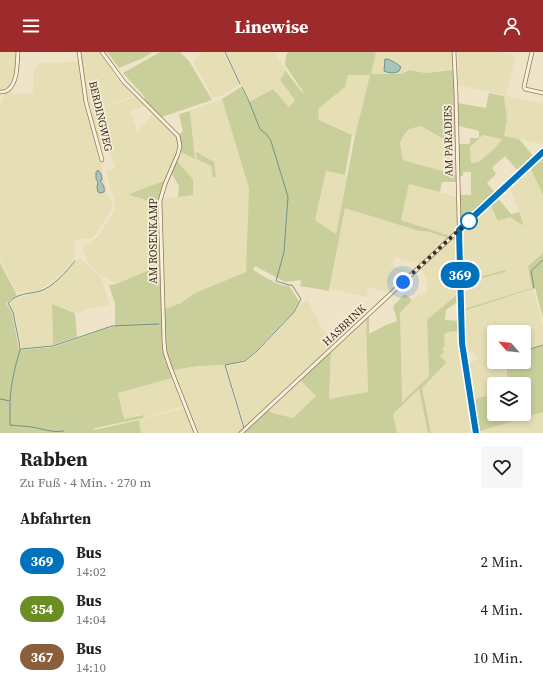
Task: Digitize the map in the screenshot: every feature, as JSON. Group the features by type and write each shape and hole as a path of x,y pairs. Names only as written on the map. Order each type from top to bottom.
{"street":[{"path":"0,92 7,91 13,84 16,75 18,52"},
{"name":"BERDINGWEG","path":"79,52 86,102 102,160"},
{"name":"AM ROSENKAMP","path":"102,52 124,82 161,120 173,130 179,139 180,146 178,154 164,184 160,201 164,342 165,352 196,433"},
{"name":"AM PARADIES","path":"454,52 462,343 476,433"},
{"path":"532,52 524,87 525,89 543,93"},
{"name":"HASBRINK","path":"241,433 543,152"}],"shaded area":[{"path":"0,52 17,52 16,68 13,77 9,86 0,91"},
{"path":"81,52 98,52 133,96 91,112 86,90"},
{"path":"203,52 223,52 239,85 221,96 213,98 193,61"},
{"path":"226,52 274,52 285,70 280,80 295,100 289,107 273,89 250,101"},
{"path":"376,52 453,52 454,70 425,73 410,70 401,74 370,74"},
{"path":"458,52 498,52 516,56 506,96 543,104 543,144 503,136 507,120 504,95 458,85"},
{"path":"79,62 83,93 89,114 136,96 145,106 130,112 138,132 153,113 177,136 177,154 164,181 130,194 147,201 151,200 158,203 160,243 157,243 157,267 116,284 101,275 88,263 83,247 98,237 114,210 115,203 106,171 115,168 108,146 98,150 108,196 112,201 112,208 96,234 92,238 74,240 75,259 58,277 40,290 17,292 0,258 0,106 5,92 11,90 11,94 33,93 33,72 39,63"},
{"path":"370,74 355,136 319,120 318,109 345,87 348,75"},
{"path":"222,99 249,188 246,272 193,294 181,303 165,309 161,204 163,199 193,195 193,179 177,161 181,152 195,158 190,111"},
{"path":"421,126 444,139 456,139 456,175 403,160 400,143 404,135 409,129"},
{"path":"483,135 502,139 497,146 479,162 471,163 470,147"},
{"path":"530,167 543,195 543,253 528,266 532,288 464,309 461,230 490,204 498,221 510,217 524,225 509,186"},
{"path":"326,171 347,176 336,234 315,220"},
{"path":"409,184 457,197 458,229 450,236 401,220"},
{"path":"345,208 419,231 426,231 448,238 420,264 395,257 393,266 412,272 390,293 369,287 366,297 330,289"},
{"path":"458,233 460,292 427,320 429,376 401,402 400,313 419,294 425,295 428,287 426,277 421,268"},
{"path":"80,258 101,277 110,305 90,308 78,313 52,304 53,345 22,348 14,311 10,304 15,298 26,296 48,288"},
{"path":"533,289 543,325 543,344 531,348 531,325 487,325 487,369 506,369 508,377 487,377 487,396 472,400 466,364 477,360 474,351 465,352 464,311"},
{"path":"308,300 321,327 330,338 328,340 332,346 288,385 245,427 227,366 246,362 269,340 302,303"},
{"path":"366,318 368,392 329,400 331,350"},
{"path":"460,331 462,354 475,433 431,433 422,387 444,366 440,355 445,346 443,334"},
{"path":"224,365 243,430 239,433 198,433 173,370 198,366"},
{"path":"172,378 183,404 181,407 144,418 143,415 140,415 124,419 118,393"},
{"path":"300,380 316,396 293,418 272,413 268,410"},
{"path":"419,389 428,433 397,433 392,414"},
{"path":"185,408 195,433 141,433 139,420"},
{"path":"543,412 543,433 477,433 513,421 531,421 531,416"}],"green space":[{"path":"107,52 153,52 119,68"},
{"path":"160,52 180,52 189,61 212,100 162,117 145,101 144,96 123,73"},
{"path":"288,52 376,52 371,74 401,74 410,70 425,73 454,70 456,139 444,139 421,126 409,129 400,143 403,160 456,175 456,182 442,182 440,192 409,184 401,220 450,236 448,238 426,231 419,231 345,208 329,291 300,286 301,280 285,282 255,266 253,270 266,278 275,283 289,286 299,301 293,312 257,350 245,360 224,365 198,366 173,370 169,359 165,360 172,378 118,393 124,419 143,415 144,418 95,428 94,430 139,420 141,433 0,433 0,263 16,293 16,296 6,303 12,312 19,351 54,347 115,326 115,304 109,285 116,284 157,267 157,243 160,243 162,327 164,327 165,309 181,303 193,294 246,272 249,188 222,99 241,87 249,102 273,89 289,107 295,100 280,80 285,70 304,93 285,65","holes":["348,75 370,75 355,136 336,234 315,220 326,171 345,175 352,135 319,120 318,109 345,87"]},
{"path":"489,93 504,96 507,120 504,136 519,139 535,158 519,172 505,156 492,168 496,174 487,183 496,194 460,227 459,195 471,195 471,172 463,172 463,176 459,176 459,144 470,144 470,138 479,138 479,131 459,126 458,103 486,108","holes":["483,135 502,139 497,146 479,162 471,163 470,147"]},
{"path":"190,111 195,159 181,152 179,135 183,131 179,114"},
{"path":"196,152 214,162 216,177 213,177 211,166 197,159"},
{"path":"543,154 543,195 530,167"},
{"path":"177,161 193,179 193,195 178,197 179,186 171,173"},
{"path":"164,181 158,203 151,200 147,201 129,194"},
{"path":"497,197 511,214 519,212 524,226 510,217 498,221 490,204"},
{"path":"543,253 543,318 535,288 464,311 464,309 532,288 528,266"},
{"path":"505,270 505,272 464,283 463,282"},
{"path":"460,292 460,300 446,310 445,320 460,321 460,331 448,332 444,334 445,346 442,349 444,352 440,355 446,363 422,388 431,433 428,433 419,389 393,414 397,433 244,433 268,410 272,413 293,418 316,396 300,380 331,350 329,399 368,392 366,318 369,316 369,334 397,321 393,306 405,294 412,300 400,313 402,402 429,376 427,320"},
{"path":"52,304 75,313 77,337 53,345"},
{"path":"543,346 543,412 531,416 531,377 508,377 506,369 531,369 531,349"},
{"path":"487,396 487,421 513,421 477,432 477,423 472,400"}],"water":[{"path":"385,59 390,60 400,66 399,71 392,73 384,71"},
{"path":"98,170 101,174 102,180 100,181 103,184 104,189 104,192 100,193 98,192 98,182 96,179 96,172"}],"waterway":[{"path":"225,52 240,84"},
{"path":"242,87 260,129 271,141 288,197 284,252 276,281 292,285 301,299 294,312 258,350 245,361 225,365 244,428"},
{"path":"534,288 531,271 543,260"},
{"path":"20,350 13,312 8,303 14,298 23,294 45,289 64,274 75,261"},
{"path":"0,399 10,401 11,388 21,349 53,346 112,326 159,324"},
{"path":"531,349 543,345"},
{"path":"10,402 10,425 52,431 64,431"}],"bus line":[{"name":"369","path":"476,433 462,343 459,230 543,152"}],"route":[{"path":"403,282 471,219 469,221"}]}
